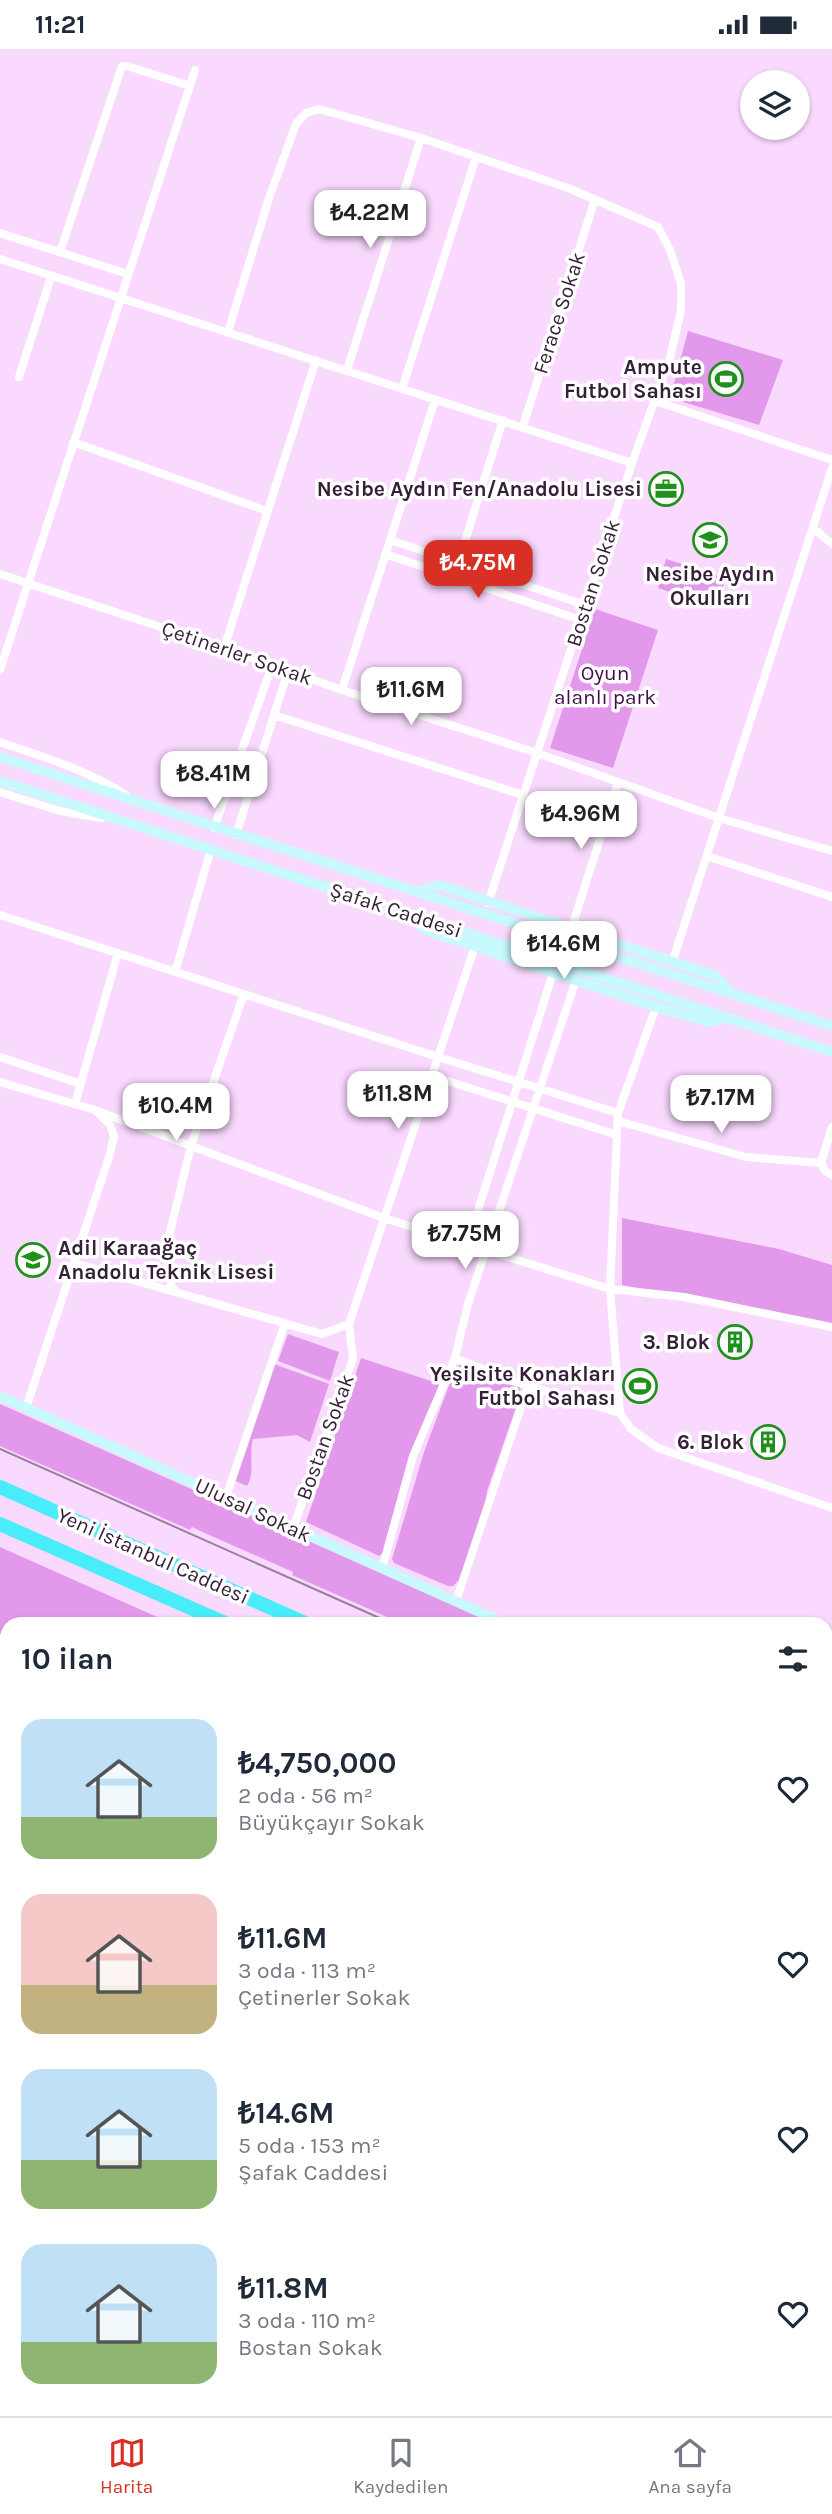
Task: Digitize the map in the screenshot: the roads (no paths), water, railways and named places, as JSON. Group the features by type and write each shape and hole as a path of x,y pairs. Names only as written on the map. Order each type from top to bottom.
{"highway":[{"name":"Yeni İstanbul Caddesi","path":"0,1487 291,1617"},
{"name":"Yeni İstanbul Caddesi","path":"0,1524 211,1617"}],"main road":[{"name":"Şafak Caddesi","path":"0,757 832,1026"},
{"name":"Şafak Caddesi","path":"0,781 832,1052"},
{"path":"73,804 80,783"},
{"path":"420,891 439,885 716,977 734,996"},
{"path":"412,915 422,929 656,1007 709,1022 725,1018"},
{"name":"Ulusal Sokak","path":"0,1396 491,1617"}],"street":[{"path":"60,252 122,66 127,65 190,86"},
{"path":"0,670 195,70"},
{"name":"Bostan Sokak","path":"228,333 269,198 296,124 306,113 319,109 421,138 595,199 658,227 670,250 681,284 681,310 670,359 632,463 488,903"},
{"path":"347,370 421,138"},
{"path":"402,389 476,157"},
{"name":"Ferace Sokak","path":"523,426 595,199"},
{"path":"0,233 128,274"},
{"path":"0,259 632,463"},
{"path":"19,377 51,277"},
{"path":"223,647 316,360"},
{"path":"342,690 435,400"},
{"path":"654,401 832,460"},
{"path":"458,563 503,420"},
{"path":"73,442 267,511"},
{"path":"672,963 832,468"},
{"path":"813,528 832,544"},
{"path":"390,540 585,605"},
{"path":"385,554 581,619"},
{"name":"Çetinerler Sokak","path":"0,573 223,647 342,690 537,753 719,818 832,851"},
{"path":"214,828 272,666"},
{"path":"236,835 288,671"},
{"path":"274,715 523,795"},
{"path":"0,742 79,769 138,802"},
{"path":"571,930 618,782"},
{"path":"0,792 60,811 129,823"},
{"path":"175,972 211,849"},
{"path":"707,856 832,897"},
{"path":"0,915 746,1157 821,1163"},
{"name":"Bostan Sokak","path":"293,1528 353,1359 349,1324 475,946"},
{"path":"75,1104 118,953"},
{"path":"467,1245 553,972"},
{"path":"382,1569 413,1456 456,1359 468,1304 576,980"},
{"path":"176,1291 171,1285 166,1248 191,1146 244,994"},
{"path":"656,1007 618,1117 610,1289 620,1413 631,1429 658,1448 832,1508"},
{"path":"0,1057 81,1084"},
{"path":"432,1076 617,1135"},
{"path":"0,1082 95,1110 384,1218 610,1289 684,1297 832,1327"},
{"path":"26,1408 110,1154 114,1136 110,1125 95,1110"},
{"path":"832,1127 821,1163 825,1171 832,1175"},
{"path":"74,1263 322,1334 349,1324"},
{"path":"226,1497 285,1323"},
{"path":"456,1359 528,1386 620,1413"},
{"path":"456,1601 528,1386"}],"tram line":[{"path":"0,1449 377,1617"}],"place":[{"name":"Ampute Futbol Sahası","path":"726,379"},
{"name":"Nesibe Aydın Fen/Anadolu Lisesi","path":"666,489"},
{"name":"Nesibe Aydın Okulları","path":"710,540"},
{"name":"Adil Karaağaç Anadolu Teknik Lisesi","path":"33,1260"},
{"name":"3. Blok","path":"735,1342"},
{"name":"Yeşilsite Konakları Futbol Sahası","path":"640,1386"},
{"name":"6. Blok","path":"768,1442"}],"park label":[{"name":"Oyun alanlı park","path":"605,685"}]}
